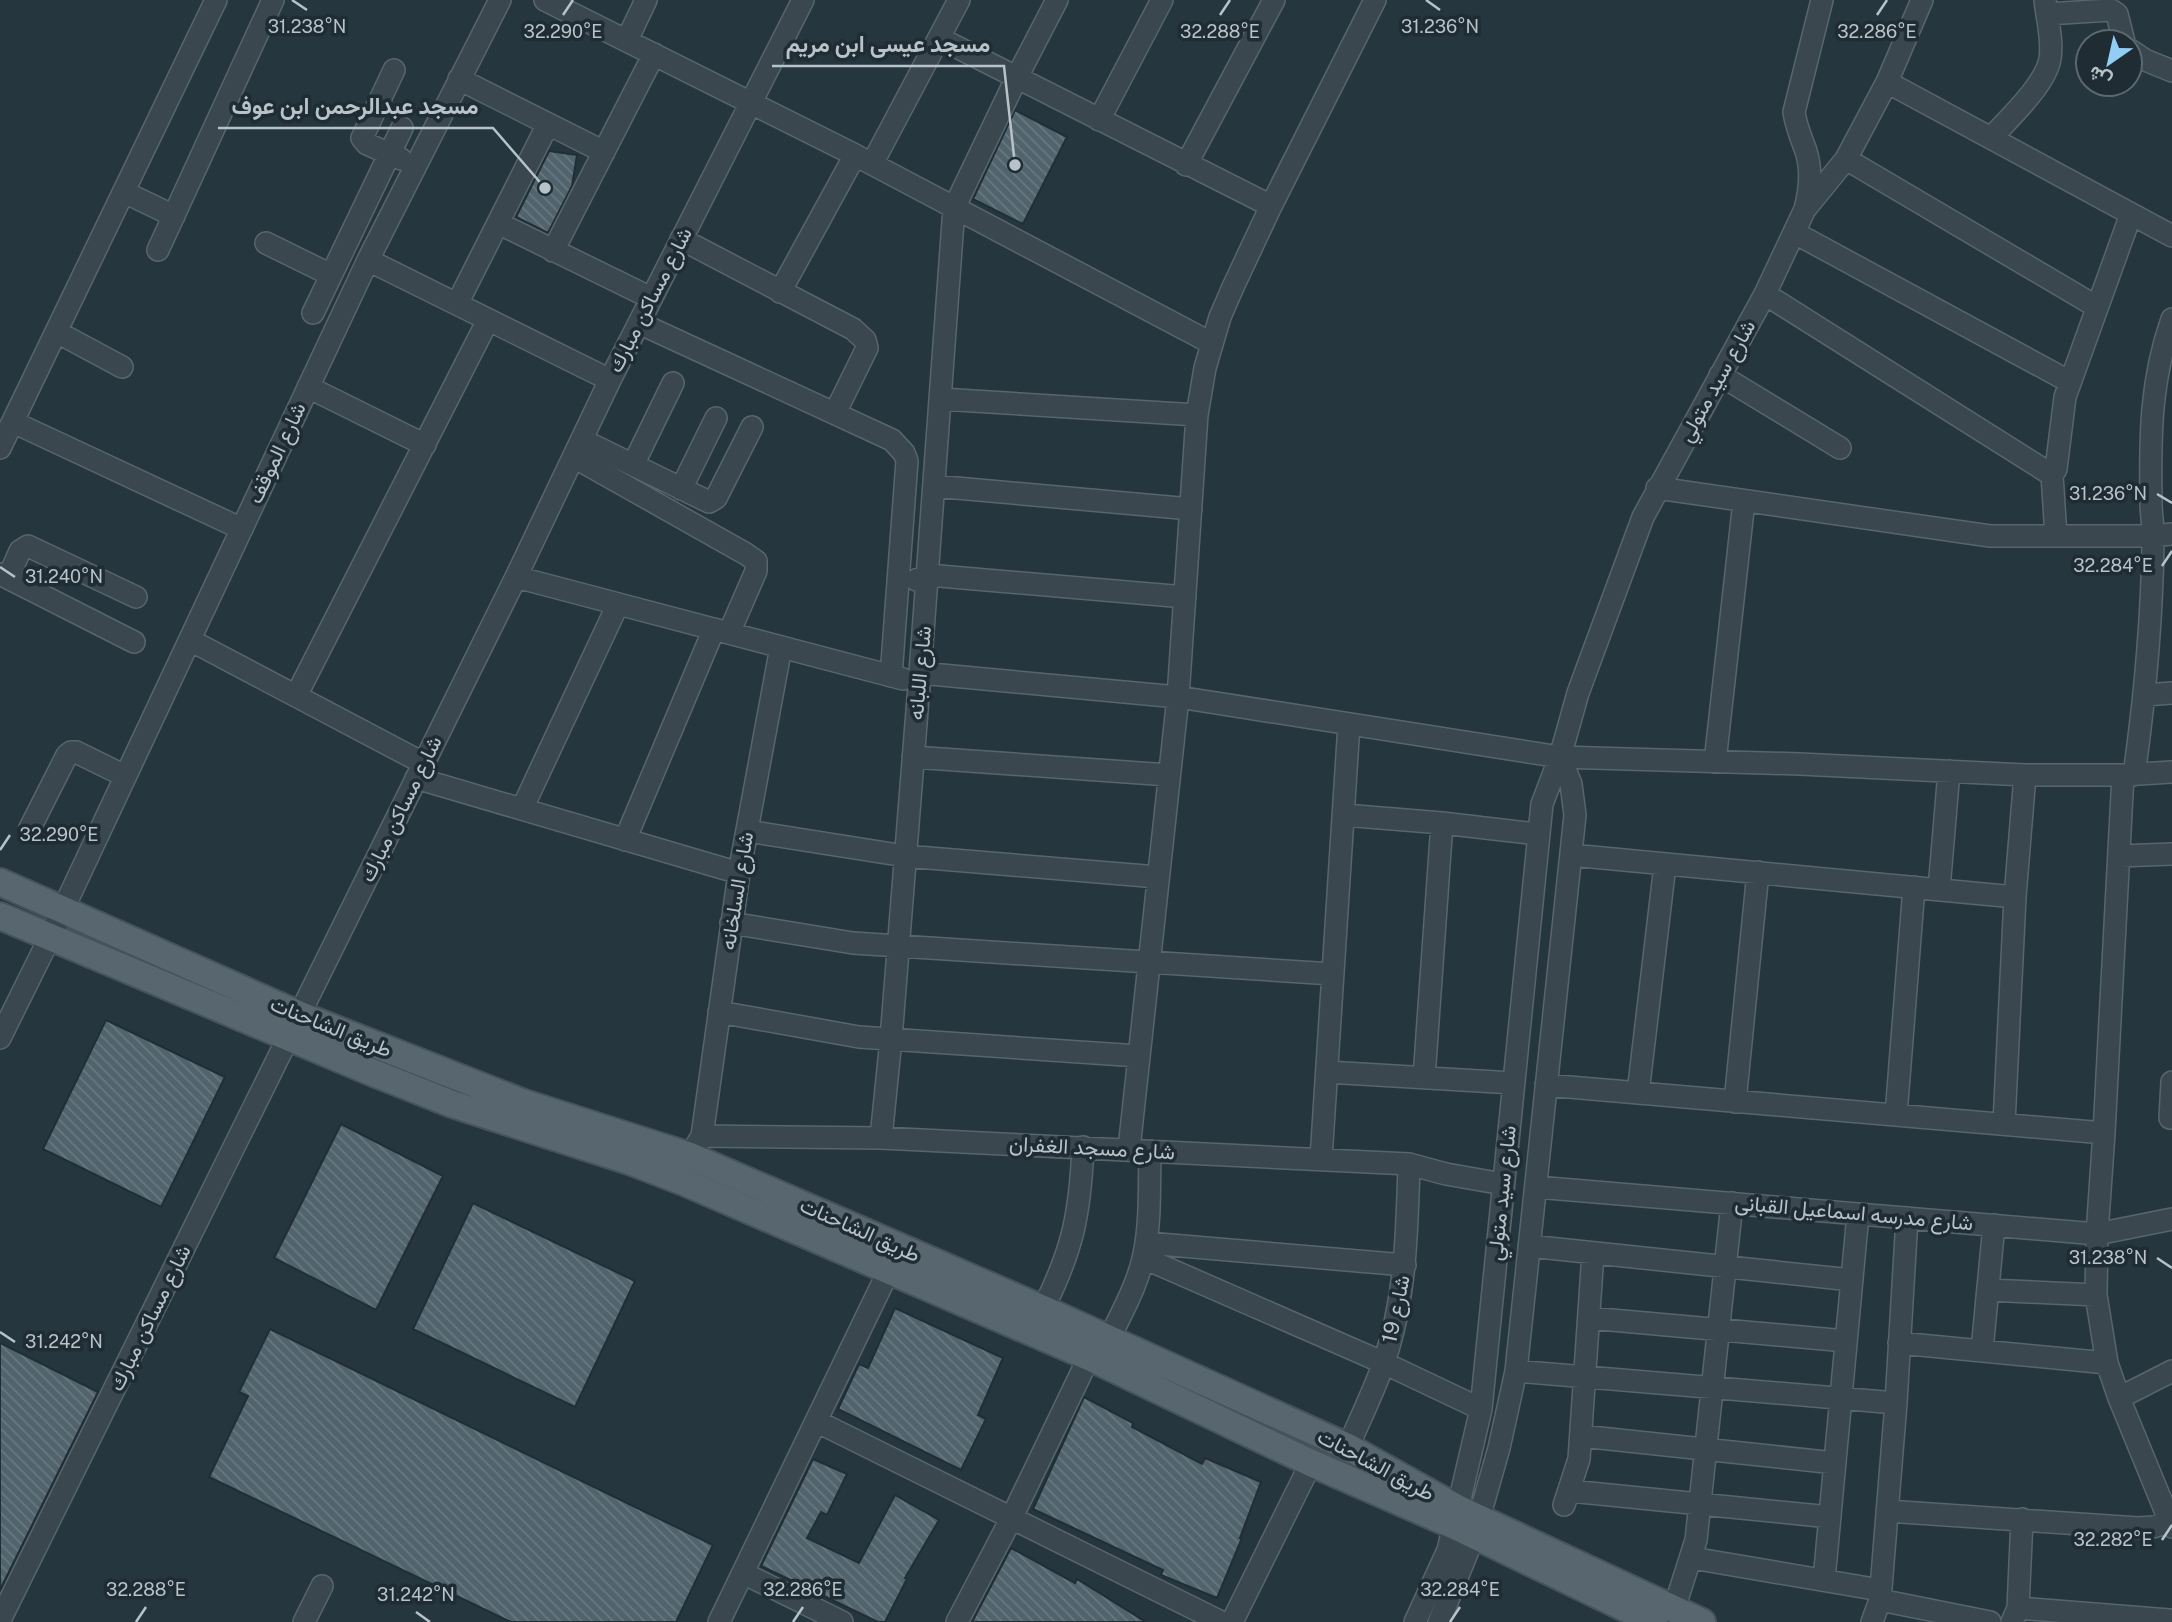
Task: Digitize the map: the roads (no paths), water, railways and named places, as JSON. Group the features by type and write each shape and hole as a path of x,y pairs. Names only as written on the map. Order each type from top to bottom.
{"main road":[{"name":"طريق الشاحنات","path":"0,882 63,909 295,1026 370,1072 452,1104 684,1182 1089,1357 1311,1463 1466,1522 1681,1618"},
{"name":"طريق الشاحنات","path":"0,916 295,1026 524,1103 696,1146 1043,1310 1348,1447 1466,1522"}],"street":[{"path":"0,448 10,412 57,332 216,0"},
{"path":"158,250 273,0"},
{"name":"شارع الموقف","path":"0,1038 51,936 369,260 500,0"},
{"path":"545,0 863,160 1211,343"},
{"path":"627,40 646,0"},
{"path":"780,292 939,38 959,0"},
{"path":"954,208 1057,0"},
{"path":"1099,120 1161,0"},
{"path":"1186,165 1274,0"},
{"path":"1129,1149 1178,697 1197,415 1211,343 1233,287 1271,206 1375,0"},
{"name":"شارع سيد متولي","path":"1439,1622 1466,1522 1481,1409 1538,834 1546,791 1560,757 1586,671 1643,517 1765,294 1805,209 1809,166 1797,131 1794,112 1822,0"},
{"path":"1805,209 1846,159 1887,82 1922,0"},
{"name":"شارع مساكن مبارك","path":"0,1620 516,577 610,380 752,103 799,1"},
{"path":"1992,137 2037,86 2047,68 2051,44 2046,7 2112,10 2117,14 2120,28"},
{"path":"939,38 1271,206"},
{"path":"553,251 654,54"},
{"path":"2144,59 2172,71"},
{"path":"394,70 362,138 367,144 415,166"},
{"path":"459,79 604,152"},
{"path":"1887,82 2172,236"},
{"path":"457,304 548,124"},
{"path":"313,313 402,128"},
{"path":"1846,159 2097,307"},
{"path":"124,192 174,216"},
{"name":"شارع اللبانه","path":"881,1138 928,575 954,208"},
{"path":"2056,536 2052,475 2056,469 2065,397 2131,214"},
{"path":"498,223 651,299"},
{"path":"1796,233 2070,382"},
{"path":"681,239 853,330 865,340 867,348 835,413"},
{"path":"266,243 331,275"},
{"path":"369,260 610,380"},
{"path":"1765,294 2052,475"},
{"path":"296,696 488,320"},
{"path":"639,323 892,440 904,453 908,461 891,676"},
{"path":"1887,1511 2138,1528 2171,1524 2119,1398 2108,1363 2096,1295 2097,1234 2119,856 2128,775 2162,618 2163,535 2151,507 2151,411 2155,380 2170,330"},
{"path":"57,332 122,367"},
{"path":"1720,375 1840,449"},
{"path":"633,466 673,383"},
{"path":"308,387 425,445"},
{"path":"941,399 1197,415"},
{"path":"10,412 242,529"},
{"path":"681,489 716,418"},
{"path":"578,449 633,466 706,501 714,500 752,427"},
{"path":"578,449 752,557 757,565 757,571 722,631 625,840"},
{"path":"934,486 1191,509"},
{"path":"1657,488 1990,536 2163,535"},
{"path":"1715,762 1744,501"},
{"path":"134,642 4,576 20,551 28,546 136,597"},
{"path":"898,588 928,575 1185,597"},
{"path":"516,577 891,676 1178,697 1560,757 2025,775 2128,775 2172,772"},
{"path":"522,809 618,604"},
{"path":"190,640 296,696 420,771 522,809 739,873"},
{"name":"شارع السلخانه","path":"696,1146 739,873 781,647"},
{"path":"2146,695 2172,693"},
{"path":"1321,1159 1349,724"},
{"path":"30,828 71,752 125,776"},
{"path":"913,757 1169,775"},
{"name":"شارع سيد متولي","path":"1415,1622 1448,1550 1466,1522 1499,1448 1516,1371 1575,815 1571,783 1560,757"},
{"path":"1939,889 1949,771"},
{"path":"2004,1124 2015,897 2025,775"},
{"path":"1344,815 1538,834"},
{"path":"1423,1078 1442,823"},
{"path":"747,831 905,856 1158,877"},
{"path":"2119,856 2172,854"},
{"path":"1571,855 2015,897"},
{"path":"1638,1093 1665,864"},
{"path":"1735,1102 1758,872"},
{"path":"1896,1115 1914,887"},
{"path":"731,923 853,943 898,947 1333,974"},
{"path":"719,1012 859,1037 1139,1056"},
{"path":"1327,1072 1513,1083"},
{"path":"2170,1118 2172,1082"},
{"path":"1546,1086 2104,1133"},
{"name":"شارع مسجد الغفران","path":"696,1146 881,1138 1129,1149 1409,1164 1503,1184"},
{"path":"1043,1310 1061,1273 1074,1234 1081,1194 1083,1147"},
{"path":"1109,1339 1132,1290 1145,1250 1150,1150"},
{"name":"شارع 19","path":"1348,1447 1384,1363 1394,1326 1405,1265 1409,1164"},
{"name":"شارع مدرسه اسماعيل القبانى","path":"1535,1187 2097,1234 2172,1219"},
{"path":"1681,1618 1700,1504 1732,1203"},
{"path":"1824,1580 1858,1214"},
{"path":"1872,1622 1880,1595 1896,1403 1907,1218"},
{"path":"1982,1350 1994,1225"},
{"path":"1529,1246 1852,1280"},
{"path":"1145,1250 1405,1265"},
{"path":"1145,1250 1481,1409"},
{"path":"1593,1253 1579,1459 1567,1498 1700,1504 1830,1517"},
{"path":"719,1622 818,1422 889,1270"},
{"path":"1988,1290 2096,1295"},
{"path":"1589,1318 1846,1341"},
{"path":"1899,1343 2108,1363"},
{"path":"957,1622 1011,1519 1089,1357"},
{"path":"1516,1371 1896,1403"},
{"path":"2119,1398 2172,1371"},
{"path":"818,1422 1221,1622"},
{"path":"1581,1436 1835,1463"},
{"path":"1232,1622 1311,1463"},
{"path":"2022,1519 2015,1615 2170,1620"},
{"path":"1692,1558 1824,1580 1990,1622"},
{"path":"743,1573 842,1622"},
{"path":"304,1622 322,1586"}],"place":[{"name":"مسجد عيسى ابن مريم","path":"1015,165"},
{"name":"مسجد عبدالرحمن ابن عوف","path":"545,188"}]}
